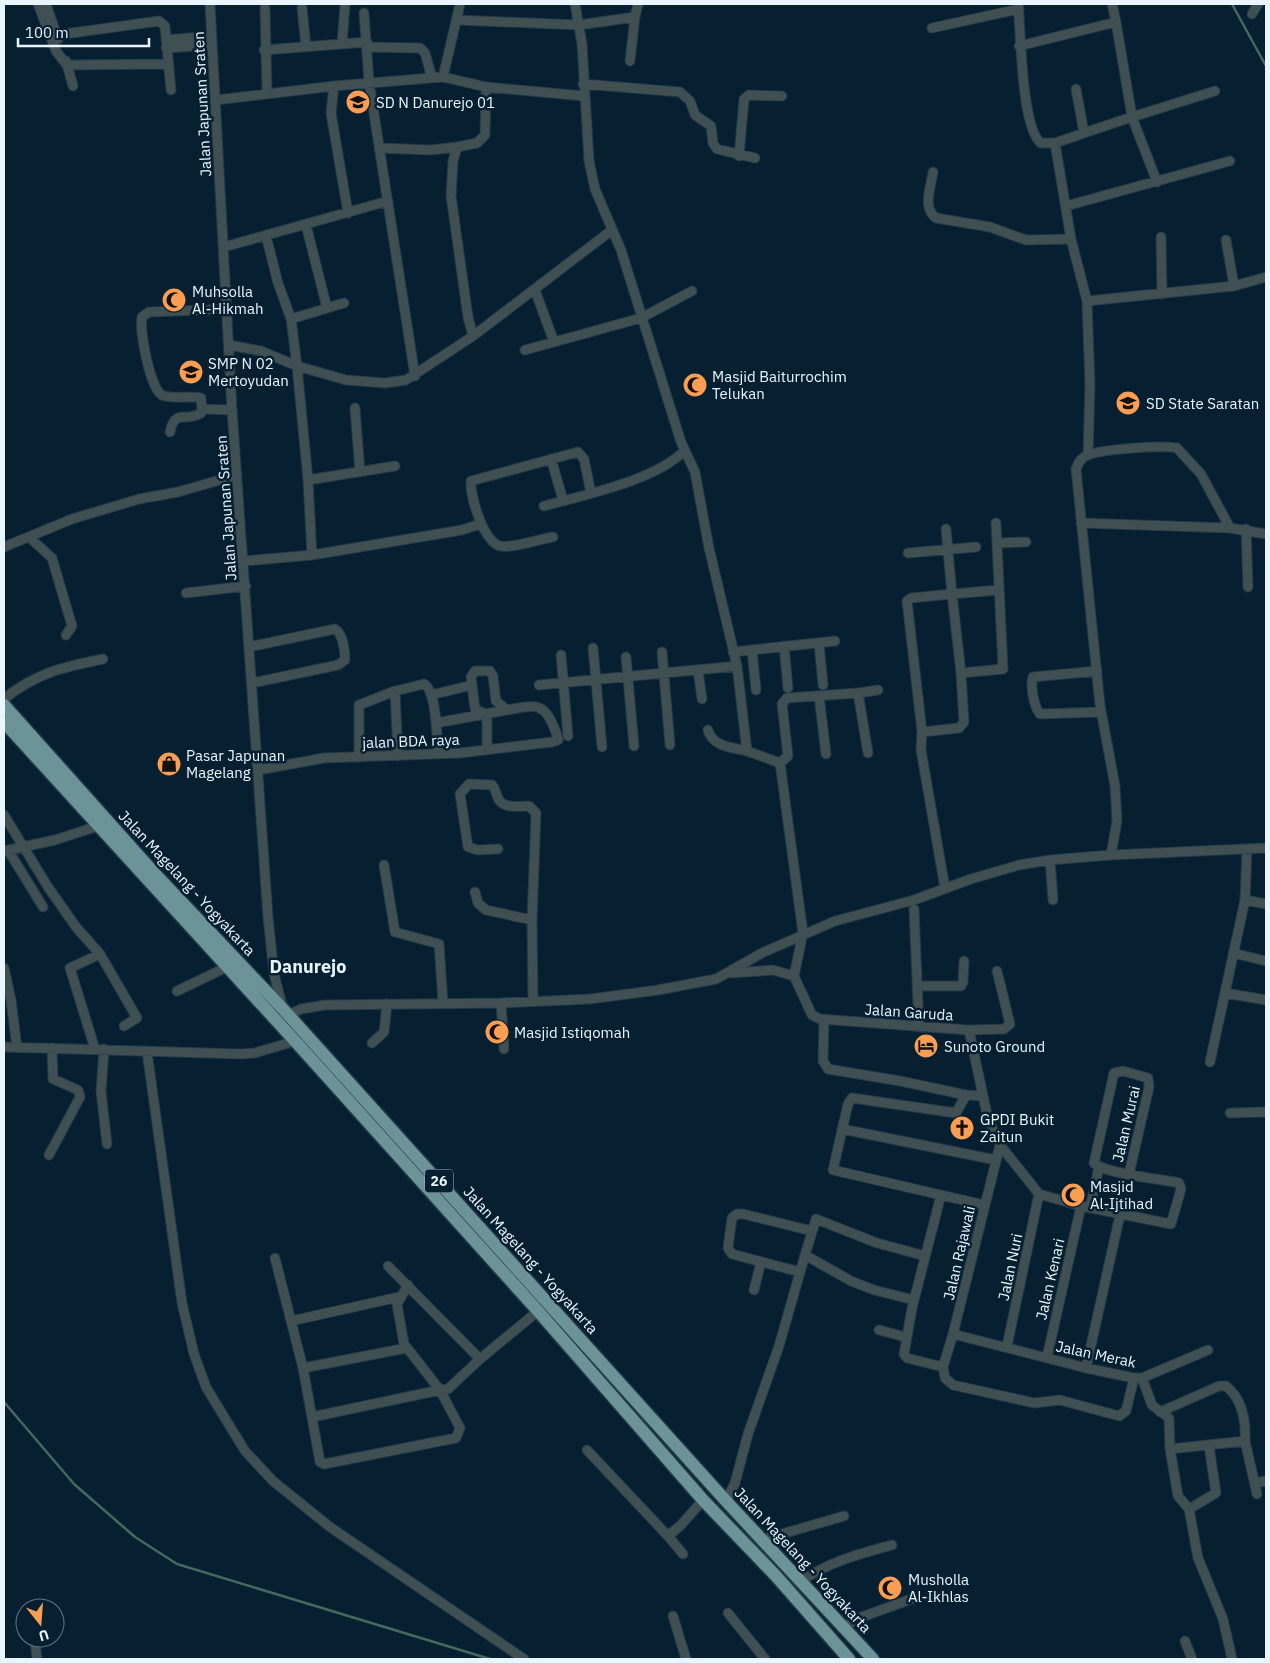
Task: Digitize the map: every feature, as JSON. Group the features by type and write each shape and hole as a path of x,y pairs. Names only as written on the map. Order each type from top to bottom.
{"highway":[{"name":"Jalan Magelang - Yogyakarta","path":"4,705 155,874 286,1012 761,1540 872,1659"},
{"name":"Jalan Magelang - Yogyakarta","path":"4,722 295,1041 538,1311 703,1500 776,1576 849,1659"}],"street":[{"path":"38,4 56,50 67,65"},
{"path":"46,4 73,86"},
{"name":"Jalan Japunan Sraten","path":"210,4 232,410 268,917 274,974 286,1012"},
{"path":"443,78 460,4"},
{"path":"575,4 579,25 589,161 596,189 621,250 684,450 691,460 695,472 709,548 737,666 747,751"},
{"path":"630,61 638,4"},
{"path":"1112,4 1132,117 1157,182"},
{"path":"1252,14 1258,4"},
{"path":"342,44 345,5"},
{"path":"932,28 1018,6 1019,46 1033,130 1041,144 1055,143 1084,132 1214,92"},
{"path":"264,8 267,92"},
{"path":"302,8 306,47"},
{"path":"364,13 369,82 414,376"},
{"path":"457,20 579,25 635,17"},
{"path":"57,35 156,20 165,26 167,64 171,90"},
{"path":"1019,46 1116,22"},
{"path":"166,44 212,41"},
{"path":"264,50 342,44 420,48 425,53 432,78"},
{"path":"67,65 167,64"},
{"path":"216,100 267,92 432,78 443,78 486,87 584,96"},
{"path":"583,84 680,92 690,101 695,115 712,126 713,143 717,149 739,156 755,158"},
{"path":"334,86 331,114 348,213"},
{"path":"380,148 431,150 477,143 485,135 486,87"},
{"path":"1076,89 1084,132"},
{"path":"739,156 744,99 749,95 782,96"},
{"path":"1055,143 1071,239 1087,301 1090,385 1088,455"},
{"path":"457,147 452,161 451,196 468,317 473,336"},
{"path":"1066,206 1230,161"},
{"path":"933,172 928,206 932,215 936,218 990,227 1026,240 1071,239"},
{"path":"224,247 388,202"},
{"path":"306,225 327,308"},
{"path":"229,345 261,351 297,366 346,380 395,383 414,376 473,336 612,230"},
{"path":"266,236 278,283 291,319 308,480 312,555"},
{"path":"1161,237 1162,294"},
{"path":"1226,240 1234,286"},
{"path":"1087,301 1234,286 1266,277"},
{"path":"535,290 554,342"},
{"path":"525,350 641,318 692,291"},
{"path":"291,319 344,303"},
{"path":"170,432 174,419 196,416 201,413 201,398 164,396 157,391 148,364 142,316 149,312 228,309"},
{"path":"355,408 360,472"},
{"path":"202,409 232,410"},
{"path":"1111,855 1117,821 1115,786 1102,712 1076,468 1080,460 1088,455 1119,450 1178,448 1201,474 1230,528"},
{"path":"544,506 591,493 665,466 684,450"},
{"path":"553,537 500,546 492,541 480,524 471,486 473,480 572,453 580,453 584,459 591,493"},
{"path":"551,459 563,500"},
{"path":"308,480 394,466"},
{"path":"4,547 72,519 139,499 178,492 237,475"},
{"path":"962,673 1003,669 996,523"},
{"path":"244,561 312,555 462,530 480,524"},
{"path":"1081,524 1230,528 1246,529 1266,534"},
{"path":"922,732 959,728 963,725 962,673 946,529"},
{"path":"1246,529 1248,586"},
{"path":"29,536 47,552 54,562 72,627 66,635"},
{"path":"998,543 1026,542"},
{"path":"908,553 976,548"},
{"path":"186,593 246,586"},
{"path":"945,888 921,750 922,732 907,601 911,598 998,590"},
{"path":"249,647 335,629 341,635 345,655 345,660 338,665 252,683"},
{"path":"733,652 835,641"},
{"path":"819,643 823,684"},
{"path":"784,646 788,688"},
{"path":"593,648 602,747"},
{"path":"752,650 756,690"},
{"path":"662,652 670,745"},
{"path":"561,655 568,736"},
{"path":"626,657 634,746"},
{"path":"4,699 23,683 40,675 60,668 103,659"},
{"path":"539,685 628,678 737,666"},
{"path":"698,670 702,700"},
{"path":"487,715 475,709 471,677 473,672 490,671 493,676 496,702 507,710"},
{"path":"1097,671 1033,678 1032,682 1037,709 1040,714 1102,712"},
{"path":"359,757 359,705 395,691 424,684 428,686 431,695 436,723 438,754"},
{"path":"431,695 472,685"},
{"path":"780,763 788,756 783,700 878,690"},
{"path":"395,691 398,756"},
{"path":"858,693 868,753"},
{"path":"819,696 826,754"},
{"name":"jalan BDA raya","path":"258,770 324,758 438,754 558,740 548,713 540,706 507,710"},
{"path":"436,723 507,710"},
{"path":"487,715 487,749"},
{"path":"708,730 710,739 715,742 780,763"},
{"path":"780,763 803,933 794,976 812,1015 824,1020 823,1061 828,1069 900,1080 966,1095 981,1096"},
{"path":"498,850 478,850 468,847 460,794 469,784 492,784 500,801 504,804 508,806 529,806 535,810 532,920 533,1001"},
{"path":"4,815 48,887 76,927 100,954 137,1018 124,1026"},
{"path":"43,907 6,850 55,840 98,826"},
{"path":"286,1012 312,1006 443,1003 502,1004 618,996 716,979 803,933 835,920 914,900 993,872 1050,860 1111,855 1266,848"},
{"path":"1210,1062 1245,900 1247,849"},
{"path":"1050,860 1053,900"},
{"path":"384,865 395,932 439,944 443,1003"},
{"path":"475,892 478,904 486,910 532,920"},
{"path":"1245,900 1266,904"},
{"path":"914,909 919,1027"},
{"path":"1234,952 1266,961"},
{"path":"100,954 70,968 99,1049 101,1091 107,1144"},
{"path":"917,986 961,986 964,962"},
{"path":"177,991 227,967"},
{"path":"4,968 11,1000 17,1048"},
{"path":"728,973 773,970 794,976"},
{"path":"969,1030 1004,1029 1010,1024 997,971"},
{"path":"1225,992 1266,1000"},
{"path":"372,1043 384,1032 386,1004"},
{"path":"502,1004 504,1049"},
{"name":"Jalan Garuda","path":"824,1020 969,1030 981,1096 988,1119 1000,1145 1040,1194"},
{"path":"4,1047 249,1054 295,1041"},
{"path":"49,1155 80,1093 54,1079 52,1048"},
{"path":"147,1052 182,1303 194,1354 206,1387 240,1443 273,1481 330,1527 524,1659"},
{"name":"Jalan Murai","path":"1099,1167 1094,1160 1112,1077 1119,1071 1145,1077 1149,1081 1129,1174"},
{"path":"966,1095 958,1112 951,1113 854,1097 848,1104 833,1170 984,1205"},
{"path":"1230,1113 1266,1112"},
{"path":"842,1129 996,1160"},
{"name":"Jalan Rajawali","path":"944,1367 954,1334 1000,1145"},
{"path":"1040,1194 1081,1206 1120,1215 1171,1224 1181,1189 1178,1183 1099,1167 1090,1208"},
{"name":"Jalan Nuri","path":"1007,1346 1040,1194"},
{"path":"941,1195 905,1337 904,1354 906,1358 944,1367 945,1378 953,1386 1034,1403 1060,1400 1119,1416 1126,1411 1138,1378 1208,1350"},
{"name":"Jalan Kenari","path":"1047,1357 1081,1206"},
{"path":"800,1272 732,1254 729,1251 734,1216 743,1214 812,1230"},
{"path":"1086,1368 1120,1215"},
{"path":"726,1501 735,1483 748,1434 779,1346 816,1219 877,1243 925,1256"},
{"path":"805,1255 851,1281 874,1290 914,1300"},
{"path":"275,1258 303,1368 318,1458 324,1464 456,1438 460,1428 440,1390 407,1348 397,1304 399,1297 408,1285"},
{"path":"754,1290 760,1262"},
{"path":"388,1266 480,1359"},
{"path":"291,1321 399,1297"},
{"path":"312,1417 440,1390 448,1390 480,1359 538,1311"},
{"path":"879,1330 905,1337"},
{"name":"Jalan Merak","path":"954,1334 1007,1346 1086,1368 1138,1378 1152,1405 1168,1418 1170,1449 1178,1496 1189,1509 1198,1558 1223,1619 1232,1659"},
{"path":"303,1368 407,1348"},
{"path":"1160,1412 1219,1386 1226,1386 1238,1402 1244,1417 1245,1441 1257,1494"},
{"path":"1170,1449 1245,1441"},
{"path":"1189,1509 1216,1493 1209,1446"},
{"path":"587,1450 683,1554"},
{"path":"1255,1483 1266,1481"},
{"path":"668,1536 703,1500"},
{"path":"761,1540 844,1516"},
{"path":"800,1582 820,1568 892,1545"},
{"path":"842,1628 859,1618 917,1597"},
{"path":"728,1614 764,1659"},
{"path":"673,1616 686,1659"},
{"path":"1185,1642 1192,1659"}],"waterway":[{"path":"1232,4 1266,66"},
{"path":"4,1402 74,1484 135,1537 177,1564 490,1659"}],"place":[{"name":"SD N Danurejo 01","path":"358,102"},
{"name":"Muhsolla Al-Hikmah","path":"174,300"},
{"name":"SMP N 02 Mertoyudan","path":"191,372"},
{"name":"Masjid Baiturrochim Telukan","path":"695,385"},
{"name":"SD State Saratan","path":"1128,403"},
{"name":"Pasar Japunan Magelang","path":"169,764"},
{"name":"Masjid Istiqomah","path":"497,1032"},
{"name":"Sunoto Ground","path":"926,1046"},
{"name":"GPDI Bukit Zaitun","path":"962,1128"},
{"name":"Masjid Al-Ijtihad","path":"1073,1195"},
{"name":"Musholla Al-Ikhlas","path":"890,1588"}],"district":[{"name":"Danurejo","path":"308,966"}]}
